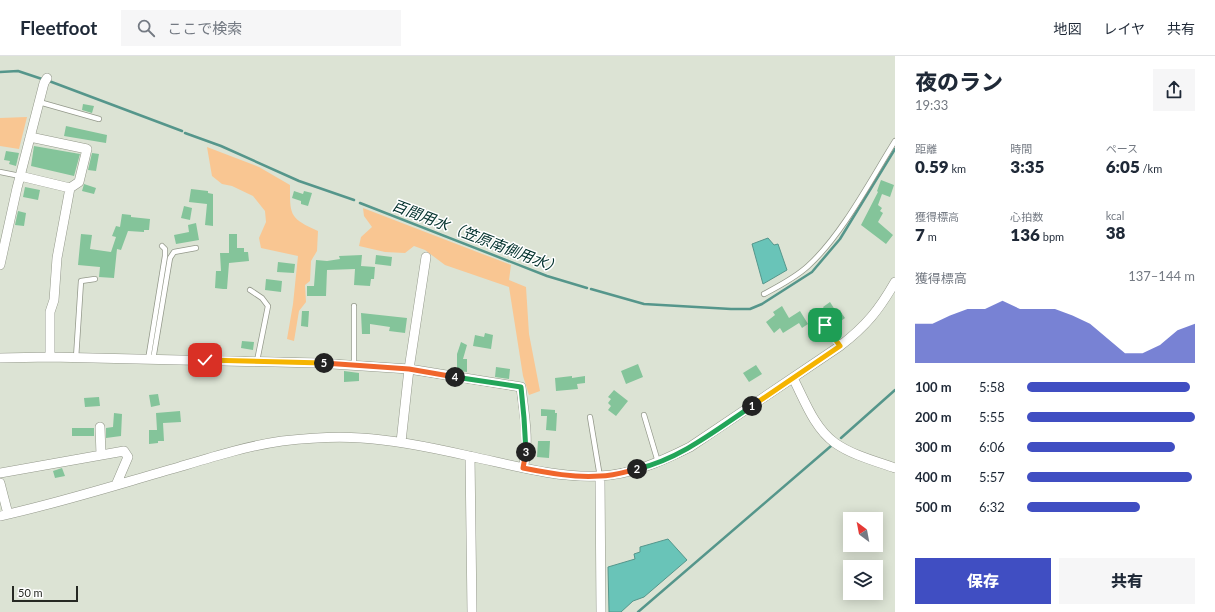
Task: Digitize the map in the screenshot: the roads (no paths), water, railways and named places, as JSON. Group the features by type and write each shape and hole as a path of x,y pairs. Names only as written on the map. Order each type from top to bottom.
{"street":[{"path":"0,262 20,176 44,83 47,78"},
{"path":"30,137 88,149 79,182 70,188 57,258 54,300 50,312 50,357"},
{"path":"20,176 70,188"},
{"path":"401,442 409,369 426,257"},
{"path":"0,483 4,515 235,452 281,441 331,438 360,438 401,442 523,468 568,475 600,476 643,468 690,447 840,346 859,331 873,316 883,304 895,282"},
{"path":"0,358 50,357 256,361 354,365 409,369 521,387 526,457 523,468"},
{"path":"793,378 818,426 834,443 852,452 895,468"},
{"path":"100,427 101,455"},
{"path":"0,473 124,451 128,457 116,485"},
{"path":"470,456 472,612"},
{"path":"600,476 601,612"}],"lane":[{"path":"39,102 99,119"},
{"path":"764,294 784,283 812,262 852,210 895,141"},
{"path":"0,172 20,176"},
{"path":"151,360 165,256 165,249 162,246"},
{"path":"151,360 170,258 174,252 196,248"},
{"path":"76,358 81,281 95,279"},
{"path":"250,290 262,298 268,306 256,361"},
{"path":"354,306 354,365"},
{"path":"821,324 825,325 840,346"},
{"path":"644,415 658,462"},
{"path":"590,417 600,476"}],"water":[{"path":"768,238 774,245 778,244 787,270 763,284 752,244"},
{"path":"668,539 687,560 644,597 633,601 621,612 609,612 608,567 635,559 634,554 640,552 640,547"}],"waterway":[{"name":"百間用水（笠原南側用水）","path":"0,72 18,71 42,79"},
{"name":"百間用水（笠原南側用水）","path":"49,81 182,131"},
{"name":"百間用水（笠原南側用水）","path":"185,133 221,146 299,181 354,200"},
{"name":"百間用水（笠原南側用水）","path":"591,289 644,304 731,309 750,309 762,304 812,272 840,239 895,149"},
{"name":"百間用水（笠原南側用水）","path":"360,203 547,276 587,288"},
{"path":"841,438 895,390"},
{"path":"638,612 831,446"}]}
